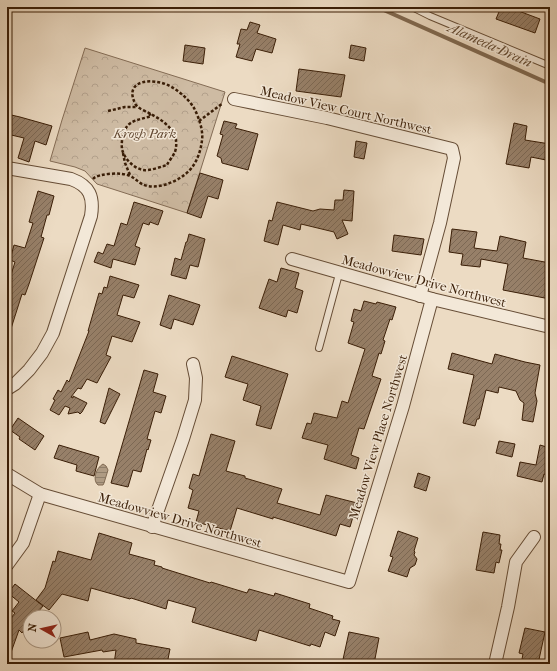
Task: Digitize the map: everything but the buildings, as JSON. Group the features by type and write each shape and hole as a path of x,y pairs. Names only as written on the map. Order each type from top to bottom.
{"street":[{"name":"Meadow View Court Northwest","path":"234,99 327,118 452,149 454,158 440,223 420,296"},
{"path":"7,168 71,179 79,182 85,186 90,193 92,204 91,216 53,333 42,353 29,370 15,384 7,389"},
{"name":"Meadowview Drive Northwest","path":"292,259 432,300 550,327"},
{"name":"Meadow View Place Northwest","path":"349,582 403,406 432,300"},
{"path":"152,527 195,400 196,378 193,364"},
{"name":"Meadowview Drive Northwest","path":"7,474 40,494 349,582"},
{"path":"7,565 23,543 40,494"},
{"path":"496,664 516,562 534,537"}],"lane":[{"path":"412,7 550,66"},
{"path":"319,348 339,274"}],"path":[{"path":"138,107 132,97 133,88 139,83 150,81 162,83 185,97 195,109 199,121 203,139 193,167 170,183 158,187 147,186 137,182 130,175 125,163 122,148 123,135 128,126 136,120 151,116 149,113"},
{"path":"199,121 224,103 234,99"},
{"path":"108,111 125,107 138,107 159,118 170,127 176,139 175,152 167,164 153,169 142,170 133,166 127,159 122,148"},
{"path":"85,186 96,176 110,174 130,175"}],"green space":[{"name":"Krogh Park","path":"85,48 225,92 187,213 97,184 85,171 50,161"}],"shaded area":[{"path":"103,464 108,470 103,485 98,485 95,477 98,468"}],"waterway":[{"name":"Alameda Drain","path":"377,7 550,84"}]}
